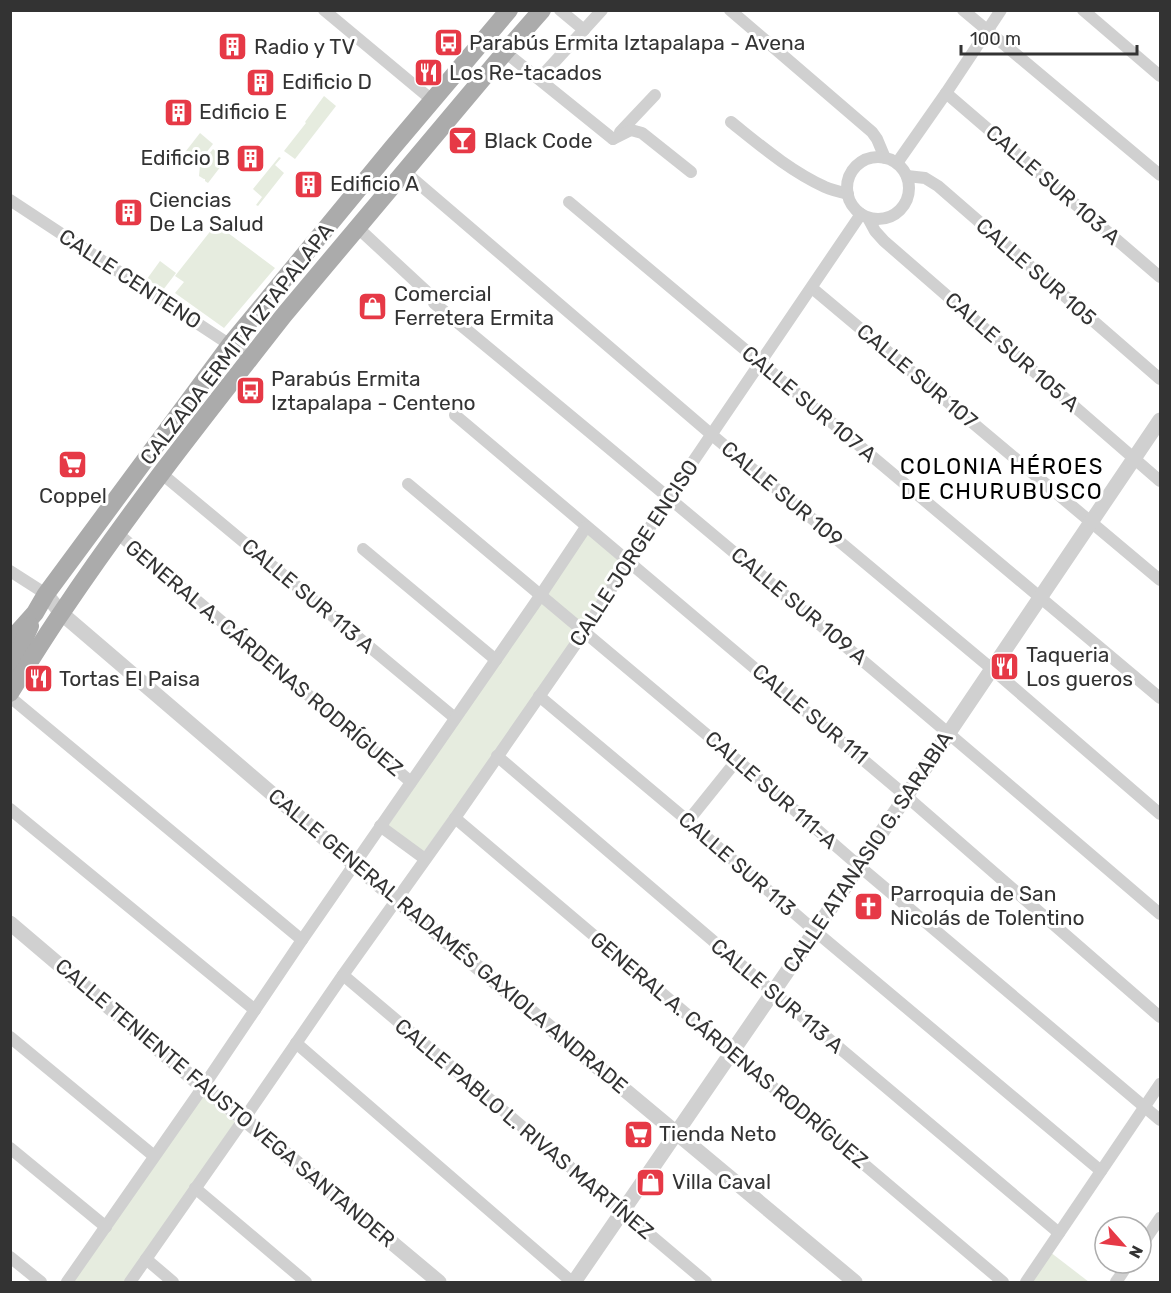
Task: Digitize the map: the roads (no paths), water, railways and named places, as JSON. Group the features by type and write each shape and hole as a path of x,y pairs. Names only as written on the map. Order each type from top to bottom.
{"main road":[{"name":"CALZADA ERMITA IZTAPALAPA","path":"12,663 46,594 231,345 508,10"},
{"name":"CALZADA ERMITA IZTAPALAPA","path":"10,695 61,613 117,533 250,358 542,10"},
{"path":"267,300 284,315"},
{"path":"199,388 217,401"},
{"name":"CALZADA ERMITA IZTAPALAPA","path":"10,640 35,613"}],"street":[{"path":"324,10 432,100"},
{"path":"560,10 584,30"},
{"path":"539,79 602,10"},
{"path":"730,10 872,132 891,160 907,176 908,199 901,210 892,217 880,220 864,216 852,206 848,194 848,182 853,171 861,162 872,158 891,160"},
{"path":"963,10 1161,175"},
{"path":"891,160 946,93 1001,10"},
{"path":"1083,10 1161,76"},
{"path":"505,52 613,139"},
{"name":"CALLE SUR 103 A","path":"946,93 1161,277"},
{"path":"613,139 655,95"},
{"path":"731,122 768,152 800,173 825,186 848,194"},
{"path":"613,139 631,130 642,133 691,172"},
{"name":"CALLE SUR 109","path":"405,172 1161,814"},
{"name":"CALLE SUR 105","path":"907,176 925,178 938,186 1161,379"},
{"name":"CALLE CENTENO","path":"10,200 250,358"},
{"name":"CALLE SUR 107 A","path":"569,202 1161,698"},
{"name":"CALLE JORGE ENCISO","path":"130,1282 584,632 669,497 864,216"},
{"name":"CALLE SUR 105 A","path":"864,216 884,241 1161,481"},
{"name":"CALLE SUR 109 A","path":"358,228 431,298 949,732 1161,914"},
{"name":"CALLE SUR 107","path":"812,288 1161,580"},
{"name":"CALLE SUR 111","path":"455,415 906,796 1161,1017"},
{"name":"CALLE ATANASIO G. SARABIA","path":"573,1282 815,931 1161,420"},
{"name":"CALLE SUR 113 A","path":"162,474 455,718"},
{"name":"CALLE SUR 111-A","path":"408,484 1161,1120"},
{"path":"67,1282 586,527"},
{"name":"GENERAL A. CÁRDENAS RODRÍGUEZ","path":"117,533 411,782"},
{"path":"363,549 496,660"},
{"path":"10,571 46,594"},
{"name":"CALLE GENERAL RADAMÉS GAXIOLA ANDRADE","path":"46,594 61,613 354,864 855,1282"},
{"path":"10,695 302,940"},
{"name":"CALLE SUR 113","path":"539,696 1101,1171"},
{"name":"CALLE SUR 113 A","path":"497,756 1059,1233"},
{"path":"688,821 737,760"},
{"path":"10,809 255,1010"},
{"name":"GENERAL A. CÁRDENAS RODRÍGUEZ","path":"455,818 1003,1282"},
{"path":"380,826 425,859"},
{"name":"CALLE TENIENTE FAUSTO VEGA SANTANDER","path":"10,923 203,1087 439,1282"},
{"name":"CALLE PABLO L. RIVAS MARTÍNEZ","path":"343,975 706,1282"},
{"path":"10,1037 154,1156"},
{"path":"296,1043 573,1282"},
{"path":"1026,1282 1161,1084"},
{"path":"10,1148 106,1227"},
{"path":"195,1188 306,1282"},
{"path":"10,1257 41,1282"},
{"path":"146,1259 173,1282"}],"place":[{"name":"Parabús Ermita Iztapalapa - Avena","path":"448,43"},
{"name":"Radio y TV","path":"233,47"},
{"name":"Los Re-tacados","path":"428,73"},
{"name":"Edificio D","path":"261,82"},
{"name":"Edificio E","path":"178,112"},
{"name":"Black Code","path":"463,141"},
{"name":"Edificio B","path":"251,158"},
{"name":"Edificio A","path":"309,184"},
{"name":"Ciencias De La Salud","path":"128,212"},
{"name":"Comercial Ferretera Ermita","path":"373,306"},
{"name":"Parabús Ermita Iztapalapa - Centeno","path":"250,391"},
{"name":"Coppel","path":"73,465"},
{"name":"Taqueria Los gueros","path":"1005,667"},
{"name":"Tortas El Paisa","path":"38,679"},
{"name":"Parroquia de San Nicolás de Tolentino","path":"869,906"},
{"name":"Tienda Neto","path":"638,1134"},
{"name":"Villa Caval","path":"651,1182"}],"district":[{"name":"COLONIA HÉROES DE CHURUBUSCO","path":"1002,479"}]}
